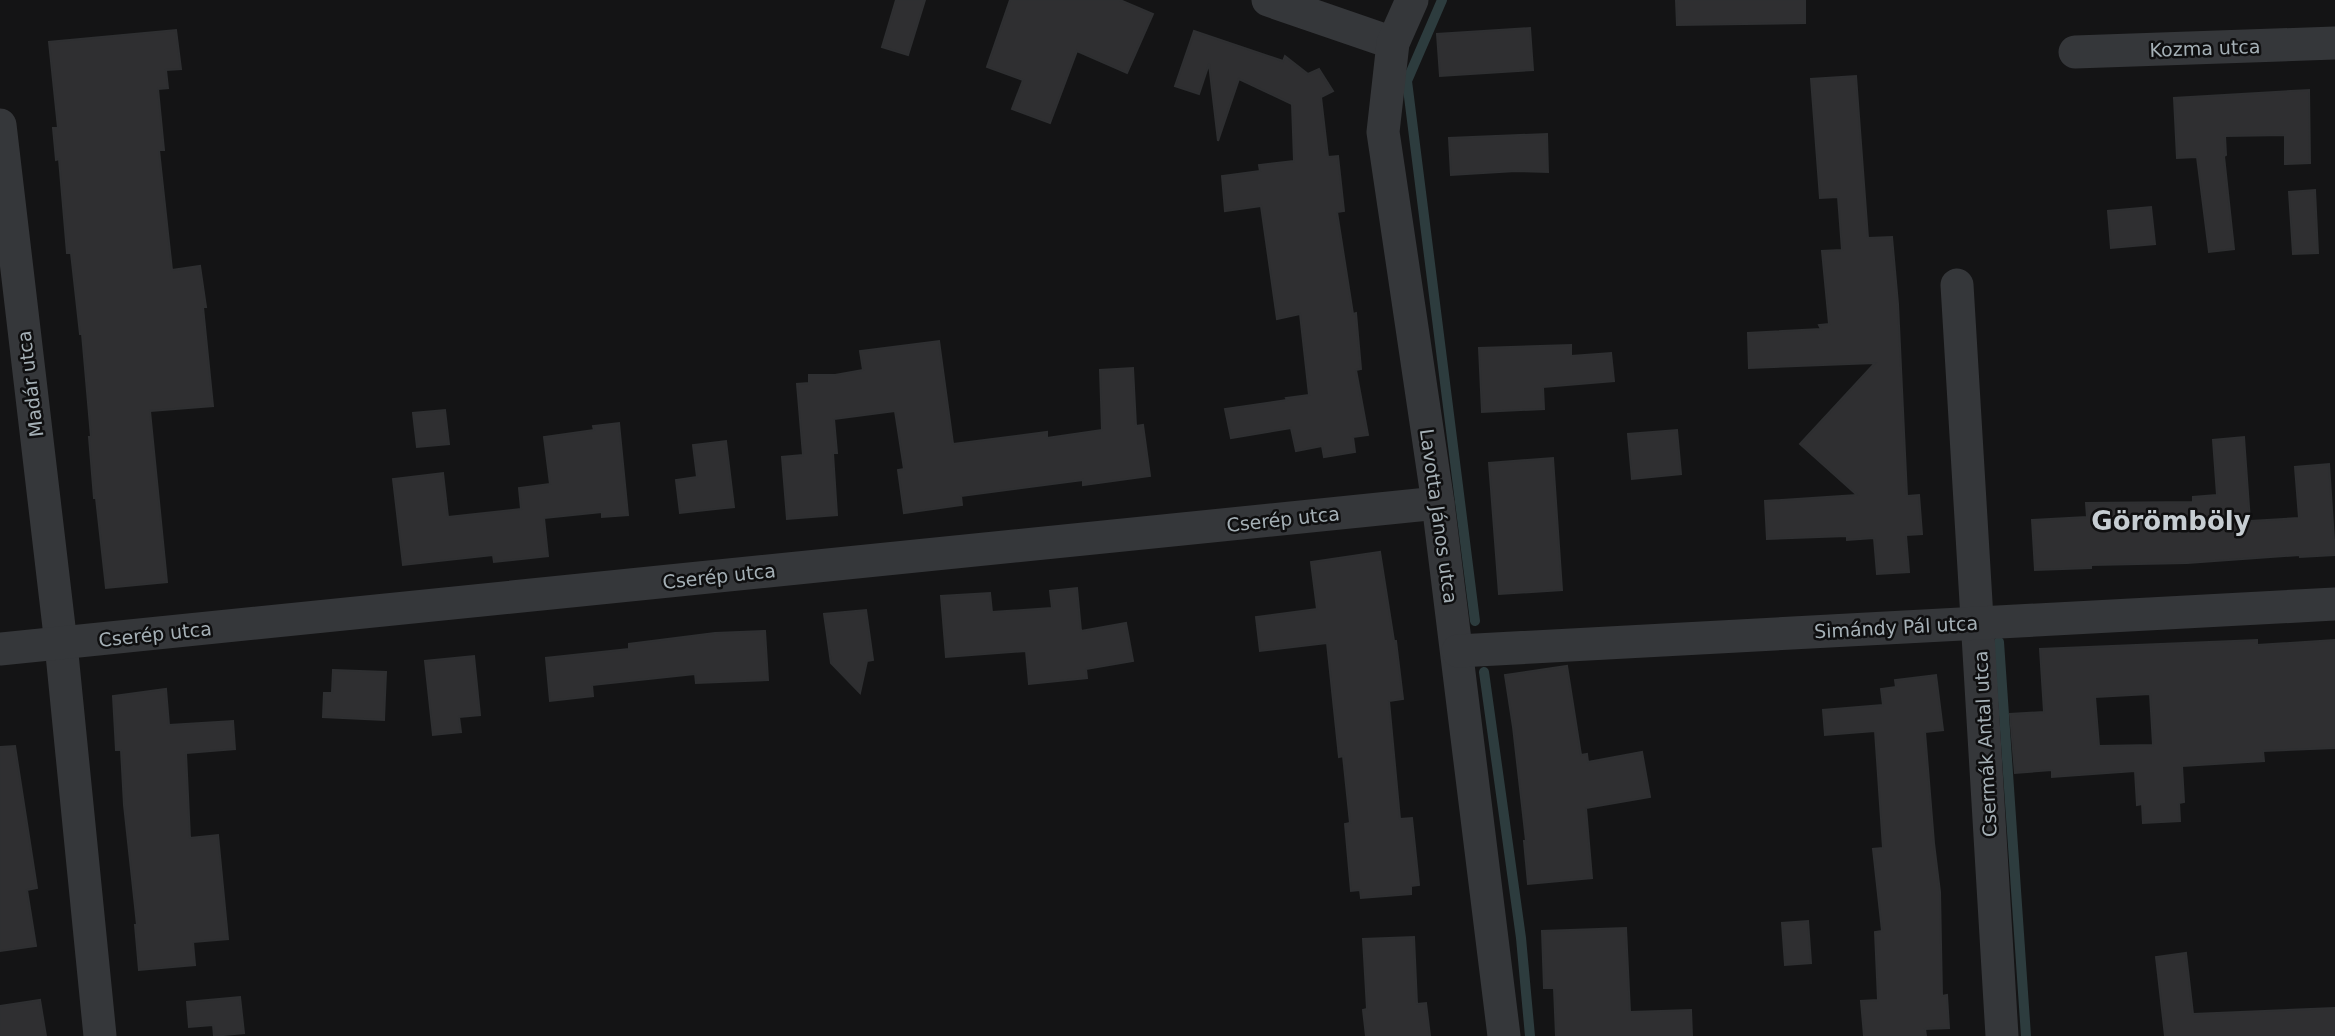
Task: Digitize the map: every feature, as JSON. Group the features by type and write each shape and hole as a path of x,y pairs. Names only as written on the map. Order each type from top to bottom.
{"street":[{"path":"1268,0 1393,43"},
{"name":"Lavotta János utca","path":"1412,0 1393,43 1383,132 1458,651 1504,1036"},
{"name":"Kozma utca","path":"2076,52 2335,43"},
{"name":"Madár utca","path":"0,125 61,644 100,1036"},
{"name":"Csermák Antal utca","path":"1957,285 2002,1036"},
{"name":"Cserép utca","path":"0,649 1438,503"},
{"name":"Simándy Pál utca","path":"1458,651 2335,604"}],"building":[{"path":"896,0 925,0 908,55 882,47"},
{"path":"1010,0 1120,0 1153,14 1127,73 1077,51 1050,123 1012,109 1023,80 987,67"},
{"path":"1676,0 1805,0 1805,23 1677,25"},
{"path":"1530,28 1533,70 1440,76 1437,34"},
{"path":"176,30 181,69 166,70 168,88 158,89 164,150 159,150 172,270 200,266 206,307 203,307 213,406 150,411 167,582 106,588 94,498 82,334 71,253 67,253 59,159 56,160 53,128 58,128 49,42"},
{"path":"1194,31 1283,61 1285,56 1308,74 1319,69 1333,91 1321,97 1328,157 1338,156 1344,211 1337,212 1353,314 1356,313 1361,369 1356,370 1368,435 1353,437 1355,452 1324,457 1322,446 1296,451 1291,428 1231,438 1225,409 1309,395 1300,314 1277,319 1261,206 1225,211 1222,176 1260,171 1259,165 1294,161 1292,104 1239,79 1218,141 1209,64 1199,94 1175,86"},
{"path":"1856,76 1868,238 1892,237 1898,304 1907,496 1919,495 1922,534 1906,535 1909,572 1877,574 1874,538 1847,540 1847,536 1767,539 1765,501 1857,495 1800,444 1875,363 1749,368 1748,333 1821,329 1819,325 1829,324 1822,251 1842,250 1838,197 1820,198 1811,79"},
{"path":"2309,90 2310,163 2285,164 2285,135 2225,136 2224,156 2234,249 2209,252 2197,157 2177,158 2174,98"},
{"path":"1547,134 1548,172 1451,175 1449,138"},
{"path":"2315,190 2318,253 2293,254 2289,192"},
{"path":"2151,207 2155,244 2111,248 2108,211"},
{"path":"939,341 953,444 1047,432 1047,438 1102,430 1100,370 1133,368 1136,426 1143,425 1150,476 1083,485 1083,480 961,496 962,505 904,513 898,470 904,469 895,411 834,419 837,515 787,519 782,457 803,455 797,384 809,383 809,375 835,375 863,370 860,351"},
{"path":"1571,345 1571,356 1611,353 1614,381 1543,387 1544,409 1482,412 1479,348"},
{"path":"445,410 449,444 417,447 413,413"},
{"path":"619,423 628,515 602,517 602,512 544,518 548,556 494,562 493,555 403,565 393,479 443,473 448,517 521,509 519,488 550,484 544,437 594,430 593,426"},
{"path":"1677,430 1681,474 1632,479 1628,434"},
{"path":"2244,437 2250,521 2299,518 2295,467 2329,464 2335,555 2091,565 2091,568 2035,570 2032,520 2087,517 2086,503 2193,502 2193,497 2217,495 2213,440"},
{"path":"726,441 734,507 680,513 676,480 697,477 693,445"},
{"path":"1553,458 1562,590 1499,594 1489,463"},
{"path":"1380,552 1403,699 1389,701 1400,819 1412,818 1419,885 1411,886 1411,894 1361,898 1360,890 1351,891 1345,824 1350,823 1343,756 1339,757 1327,643 1260,651 1256,617 1317,609 1311,562"},
{"path":"1077,588 1081,631 1126,623 1133,661 1086,669 1087,678 1029,684 1026,651 946,657 941,596 990,593 992,612 1052,608 1050,591"},
{"path":"866,610 873,660 867,661 860,693 831,663 824,614"},
{"path":"765,631 768,680 696,683 695,674 592,685 593,696 550,701 546,658 629,649 629,644 715,633"},
{"path":"2257,640 2257,645 2335,640 2335,748 2263,751 2264,761 2182,766 2184,802 2179,803 2180,821 2143,823 2142,804 2137,805 2135,771 2052,777 2052,770 2015,773 2010,714 2044,712 2040,649","holes":["2150,694 2153,745 2099,746 2095,697"]},
{"path":"474,656 480,715 459,717 461,732 433,735 425,661"},
{"path":"1567,666 1581,755 1587,754 1588,762 1642,752 1650,797 1586,808 1592,878 1528,884 1526,841 1505,675"},
{"path":"333,670 386,672 384,720 323,717 324,693 332,693"},
{"path":"1936,675 1943,730 1925,732 1940,892 1942,996 1947,995 1949,1028 1925,1029 1926,1036 1864,1036 1861,1001 1878,1000 1875,932 1882,931 1873,849 1883,848 1875,731 1825,735 1823,710 1883,705 1881,689 1896,687 1895,680"},
{"path":"166,689 169,725 233,721 235,749 186,753 190,838 218,835 228,939 193,942 195,965 139,970 121,750 116,750 113,696"},
{"path":"15,746 37,888 27,890 36,946 0,951 0,747"},
{"path":"1808,921 1811,963 1785,965 1782,923"},
{"path":"1626,928 1630,1012 1691,1010 1692,1036 1556,1036 1554,988 1544,988 1542,931"},
{"path":"1414,937 1417,1004 1426,1003 1430,1036 1366,1036 1363,1010 1367,1009 1363,939"},
{"path":"2186,953 2193,1014 2335,1008 2335,1036 2165,1036 2156,957"},
{"path":"240,997 244,1033 214,1036 213,1025 189,1027 187,1002"},
{"path":"40,1000 46,1036 0,1036 0,1006"}],"waterway":[{"path":"1442,0 1407,81 1475,621"},
{"path":"1999,642 2026,1036"},
{"path":"1484,672 1521,938 1530,1036"}],"district":[{"name":"Görömböly","path":"2171,521"}]}
